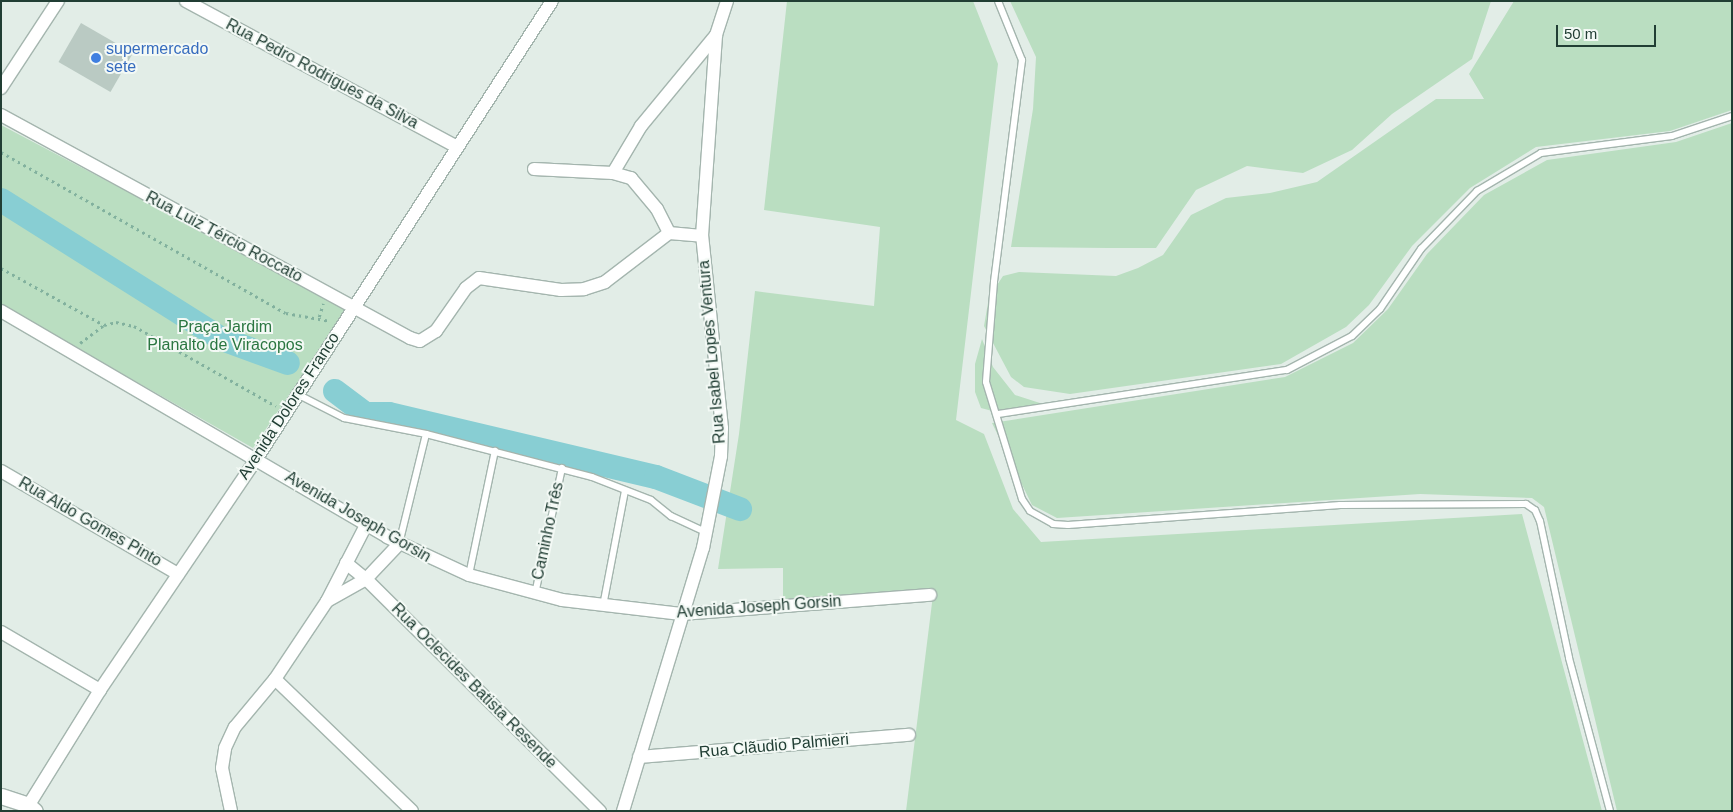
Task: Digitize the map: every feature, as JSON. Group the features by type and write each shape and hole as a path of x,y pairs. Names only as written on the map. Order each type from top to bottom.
{"main road":[{"path":"1,796 29,809"}],"street":[{"path":"1,88 58,1"},
{"name":"Rua Pedro Rodrigues da Silva","path":"186,1 457,147"},
{"name":"Avenida Dolores Franco","path":"29,809 100,690 257,458 552,1"},
{"name":"Rua Isabel Lopes Ventura","path":"623,811 706,532 716,483 722,428 702,236 716,35 727,1"},
{"path":"613,173 641,126 716,35"},
{"name":"Rua Luiz Tércio Roccato","path":"1,115 17,126 420,341 429,339 444,321 466,288 479,278 560,290 584,289 605,282 669,233"},
{"path":"534,169 613,173 631,178 642,189 669,233 702,236"},
{"name":"Avenida Joseph Gorsin","path":"1,311 257,458 399,544 469,575 535,594 603,606 681,614 930,596"},
{"name":"Rua Aldo Gomes Pinto","path":"1,471 178,574"},
{"path":"231,811 222,768 226,748 235,727 276,679 327,601 366,525"},
{"path":"327,601 366,579 399,544"},
{"name":"Rua Oclecides Batista Resende","path":"346,563 366,579 600,811"},
{"path":"1,632 100,690"},
{"path":"276,679 412,811"},
{"name":"Rua Clãudio Palmieri","path":"638,757 910,735"}],"lane":[{"path":"998,1 1022,60 994,282 986,382 998,414 1022,499 1030,511 1053,524 1340,505 1526,504 1535,510 1540,521 1570,658 1610,811"},
{"path":"998,414 1287,370 1352,336 1380,310 1421,249 1477,191 1542,153 1672,136 1732,116"},
{"path":"297,394 344,418 426,434 562,468 651,500 671,516 706,532"},
{"path":"399,544 426,434"},
{"path":"469,575 495,451"},
{"name":"Caminho Três","path":"535,594 562,468"},
{"path":"603,606 625,491"}],"path":[{"path":"1,152 286,313 319,317 332,322"},
{"path":"1,268 104,325"},
{"path":"319,317 323,302"},
{"path":"71,352 104,325 116,322 134,326 284,414"}],"green space":[{"path":"787,1 973,1 998,64 956,420 984,434 1013,509 1041,542 1522,514 1602,811 906,811 933,595 783,600 783,568 718,569 739,434 755,291 874,306 880,227 764,210"},
{"path":"1010,1 1491,1 1472,59 1392,114 1352,150 1303,173 1247,166 1196,190 1156,248 1108,248 1011,247 1033,109 1036,57"},
{"path":"1514,1 1732,1 1732,110 1670,131 1536,147 1470,188 1412,246 1369,305 1346,327 1281,364 1070,394 1024,387 1011,377 984,326 989,297 1003,276 1019,272 1116,276 1138,268 1163,255 1191,215 1226,198 1270,193 1317,182 1436,99 1484,99 1469,74"},
{"path":"1732,123 1732,811 1617,811 1544,507 1532,498 1420,494 1057,518 1032,505 992,423 1285,377 1353,343 1388,309 1427,254 1484,195 1547,160 1676,142"},
{"name":"Praça Jardim Planalto de Viracopos","path":"1,125 348,308 253,448 1,305"},
{"path":"982,339 993,367 1015,395 1046,405 996,412 981,408 975,392 975,364"}],"building":[{"name":"supermercado sete","path":"81,23 133,53 110,92 59,62"}],"waterway":[{"path":"1,200 222,339 288,363"},
{"path":"335,391 365,414 389,414 656,477 740,509"}],"place":[{"name":"supermercado sete","path":"96,58"}]}
